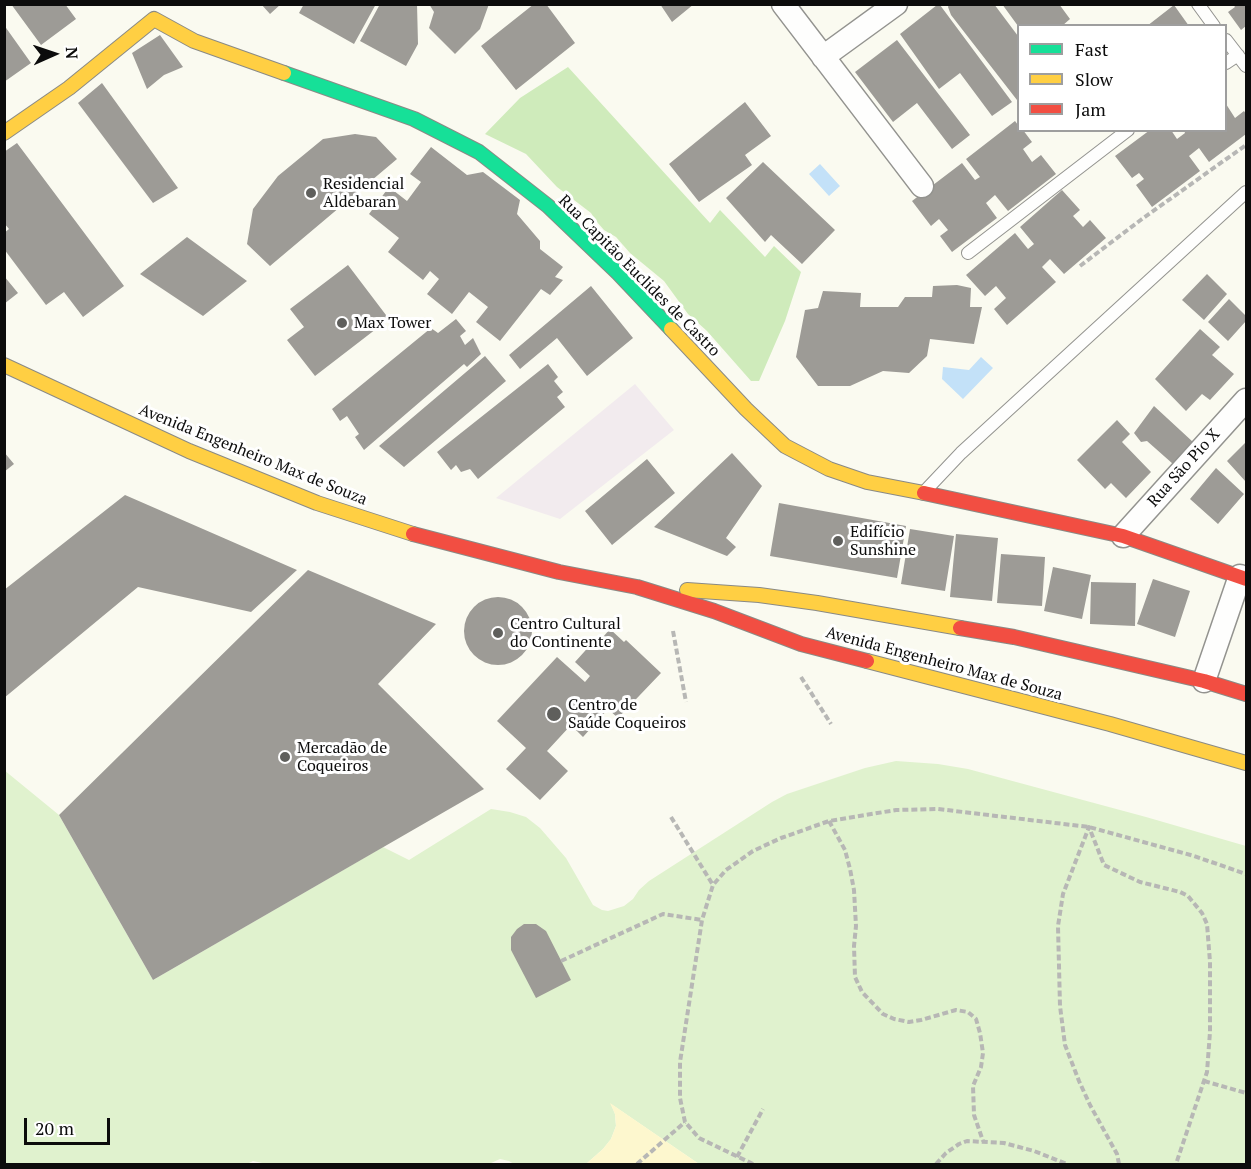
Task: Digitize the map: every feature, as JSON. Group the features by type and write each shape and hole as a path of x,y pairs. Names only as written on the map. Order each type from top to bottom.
{"main road":[{"name":"Rua Capitão Euclides de Castro","path":"4,133 69,88 159,12 194,41 414,119 479,152 548,206 602,258 746,409 785,446 829,469 867,482 1123,536 1243,578"},
{"name":"Avenida Engenheiro Max de Souza","path":"4,365 189,450 316,503 419,536 559,572 637,587 714,611 801,644 1110,724 1246,763"},
{"name":"Avenida Engenheiro Max de Souza","path":"637,587 759,595 1014,637 1204,681 1246,694"}],"street":[{"path":"783,4 922,186"},
{"path":"823,57 896,4"},
{"name":"Rua São Pio X","path":"1123,536 1246,400"},
{"path":"1204,681 1243,578"}],"lane":[{"path":"1198,4 1213,24"},
{"path":"1227,41 1246,66"},
{"path":"1227,62 1238,55"},
{"path":"968,253 1125,132"},
{"path":"923,493 961,453 1246,192"}],"path":[{"path":"1080,266 1246,146"},
{"path":"671,622 686,702"},
{"path":"795,668 831,724"},
{"path":"753,1164 699,1138 685,1122 680,1098 680,1062 702,920 713,885 726,870 753,851 781,838 830,822 896,810 938,808 1089,827 1194,856 1246,874"},
{"path":"672,817 713,885"},
{"path":"830,822 845,850 854,890 855,977 862,992 883,1014 894,1019 909,1022 956,1010 969,1012 976,1019 983,1053 981,1067 973,1086 974,1114 983,1141"},
{"path":"1089,827 1104,865 1140,882 1188,896 1202,913 1207,924 1210,974 1207,1072 1176,1164"},
{"path":"1089,827 1063,894 1058,926 1060,1006 1065,1045 1089,1105 1117,1154 1119,1164"},
{"path":"561,961 663,914 702,920"},
{"path":"1204,1081 1246,1093"},
{"path":"737,1157 763,1108"},
{"path":"637,1164 685,1122"},
{"path":"936,1164 946,1153 967,1141 1004,1143 1034,1151 1067,1164"}],"shaded area":[{"path":"635,384 674,430 560,519 496,498"}],"green space":[{"path":"568,67 710,223 720,210 765,257 774,246 801,272 785,321 759,381 751,381 707,331 688,314 664,281 630,253 616,237 604,230 591,213 557,187 526,154 485,134 520,98"},
{"path":"896,761 968,769 1246,846 1246,1164 699,1164 611,1104 616,1126 611,1139 586,1164 514,1164 500,1159 489,1164 267,1164 253,1161 247,1164 5,1164 4,770 59,815 153,980 383,847 409,860 491,809 526,817 540,828 566,858 593,905 608,911 624,906 649,881 787,794 865,768"}],"sand":[{"path":"610,1103 699,1164 586,1164 611,1139 616,1126 615,1114"}],"water":[{"path":"820,164 840,186 829,196 809,174"},
{"path":"981,357 993,368 963,399 942,379 943,367 969,370"}],"building":[{"path":"11,4 65,4 76,19 41,45"},
{"path":"261,4 281,4 270,14"},
{"path":"304,4 376,4 354,44 299,13"},
{"path":"380,4 417,4 418,44 406,66 360,41"},
{"path":"429,4 489,4 480,29 455,54 429,28 434,12"},
{"path":"534,4 546,4 575,43 516,90 481,46"},
{"path":"660,4 694,4 672,22"},
{"path":"949,4 994,4 1017,35 1017,100 951,15"},
{"path":"1002,4 1059,4 1070,19 1064,24 1017,25"},
{"path":"1233,4 1246,4 1246,26 1241,30 1228,12 1235,7"},
{"path":"940,5 1012,102 992,116 960,73 939,89 900,34"},
{"path":"1174,5 1188,24 1150,24"},
{"path":"4,25 31,63 4,82"},
{"path":"160,35 183,67 164,75 147,89 132,53"},
{"path":"897,40 970,135 952,149 917,103 893,122 855,72"},
{"path":"102,83 178,188 153,203 78,103"},
{"path":"745,102 771,136 745,155 752,165 699,202 669,164"},
{"path":"1227,106 1235,118 1244,111 1246,114 1246,134 1209,162 1199,148 1189,156 1200,171 1152,207 1136,185 1144,179 1139,173 1132,178 1115,156 1147,132 1172,132 1177,139 1185,133 1227,132"},
{"path":"1015,121 1017,132 1024,132 1032,142 1023,149 1032,162 1041,155 1056,174 1008,211 995,195 986,203 997,218 952,252 940,236 948,230 939,219 931,226 912,201 962,163 975,180 980,177 966,159"},
{"name":"Residencial Aldebaran","path":"355,134 376,137 397,159 270,266 247,244 253,209 278,176 323,139"},
{"path":"17,143 124,286 83,317 64,292 46,305 4,249 4,233 9,229 4,223 4,152"},
{"path":"431,147 467,175 483,172 520,200 517,214 540,241 540,249 563,267 555,277 563,280 550,295 541,289 500,341 476,322 488,307 469,292 452,314 427,294 439,279 430,271 423,280 388,252 399,238 369,214 389,187 407,201 421,182 410,174"},
{"path":"763,162 835,230 802,264 771,235 765,242 726,198"},
{"path":"1062,190 1080,210 1073,216 1083,227 1090,220 1106,238 1064,274 1050,259 1042,267 1056,282 1007,325 994,309 1006,298 996,286 985,296 966,275 1015,233 1028,249 1034,244 1020,227"},
{"path":"187,237 247,281 203,316 140,274"},
{"name":"Max Tower","path":"348,265 389,319 315,376 287,340 304,327 290,309"},
{"path":"1207,274 1227,294 1204,320 1182,300"},
{"path":"4,276 18,293 4,304"},
{"path":"957,285 971,288 970,307 982,307 974,344 930,339 927,356 909,373 883,371 850,386 818,386 796,357 805,310 818,308 823,291 861,293 860,307 898,307 905,297 932,297 933,286"},
{"path":"591,286 633,338 587,376 557,338 520,369 509,355"},
{"path":"1229,299 1246,316 1246,321 1228,341 1208,322"},
{"path":"456,319 466,331 460,336 465,345 473,338 481,354 467,367 464,364 364,450 355,437 359,434 347,416 340,421 332,409 431,328 438,333"},
{"path":"1200,329 1220,347 1212,355 1234,374 1210,400 1202,394 1186,411 1155,379"},
{"path":"485,356 506,381 404,467 379,446"},
{"path":"548,364 558,377 554,381 563,392 557,397 565,407 478,479 470,469 461,472 456,465 451,470 437,452"},
{"path":"1154,406 1193,442 1173,464 1147,441 1141,442 1134,433"},
{"path":"1117,420 1130,434 1122,442 1151,472 1126,498 1111,483 1105,489 1077,460"},
{"path":"1246,442 1246,482 1227,461"},
{"path":"4,452 14,464 4,472"},
{"path":"732,453 762,486 726,538 736,547 727,556 654,527"},
{"path":"647,459 675,493 612,545 585,511"},
{"path":"1216,468 1244,494 1218,524 1190,499"},
{"path":"125,495 297,570 251,612 138,587 4,698 4,590"},
{"name":"Edifício Sunshine","path":"779,503 906,526 897,578 770,556"},
{"path":"910,529 954,536 945,591 901,584"},
{"path":"956,534 998,538 992,601 950,597"},
{"path":"1001,554 1045,557 1042,606 997,603"},
{"path":"1053,567 1091,575 1082,619 1044,611"},
{"name":"Mercadão de Coqueiros","path":"308,570 436,624 378,684 484,789 153,980 59,815"},
{"path":"1153,579 1190,591 1175,637 1137,624"},
{"path":"1091,582 1136,583 1135,626 1090,624"},
{"name":"Centro Cultural do Continente","path":"498,597 511,600 522,607 529,618 532,631 529,644 522,655 511,662 498,665 485,662 474,655 467,644 464,631 467,618 474,607 485,600"},
{"name":"Centro de Saúde Coqueiros","path":"610,629 624,642 626,640 661,673 618,718 608,709 583,737 571,725 547,751 568,771 540,800 506,769 526,748 497,721 557,657 585,682 590,676 575,662 593,642 596,645"},
{"path":"524,924 536,924 546,931 571,980 536,998 511,950 511,937"}],"traffic: fast":[{"path":"284,73 414,119 479,152 548,206 618,273 671,329"}],"traffic: slow":[{"path":"4,133 69,88 154,19 194,41 284,73"},
{"path":"671,329 746,409 785,446 829,469 867,482 924,493"},
{"path":"4,365 189,451 317,503 413,534"},
{"path":"687,590 759,595 817,603 960,628"},
{"path":"867,661 1110,724 1246,763"}],"traffic: jam":[{"path":"924,493 1123,536 1246,579"},
{"path":"413,534 559,572 637,587 714,611 801,644 867,661"},
{"path":"960,628 1014,637 1204,681 1246,694"}],"place":[{"name":"Residencial Aldebaran","path":"311,193"},
{"name":"Max Tower","path":"342,323"},
{"name":"Edifício Sunshine","path":"838,541"},
{"name":"Centro Cultural do Continente","path":"498,633"},
{"name":"Centro de Saúde Coqueiros","path":"554,714"},
{"name":"Mercadão de Coqueiros","path":"285,757"}]}
